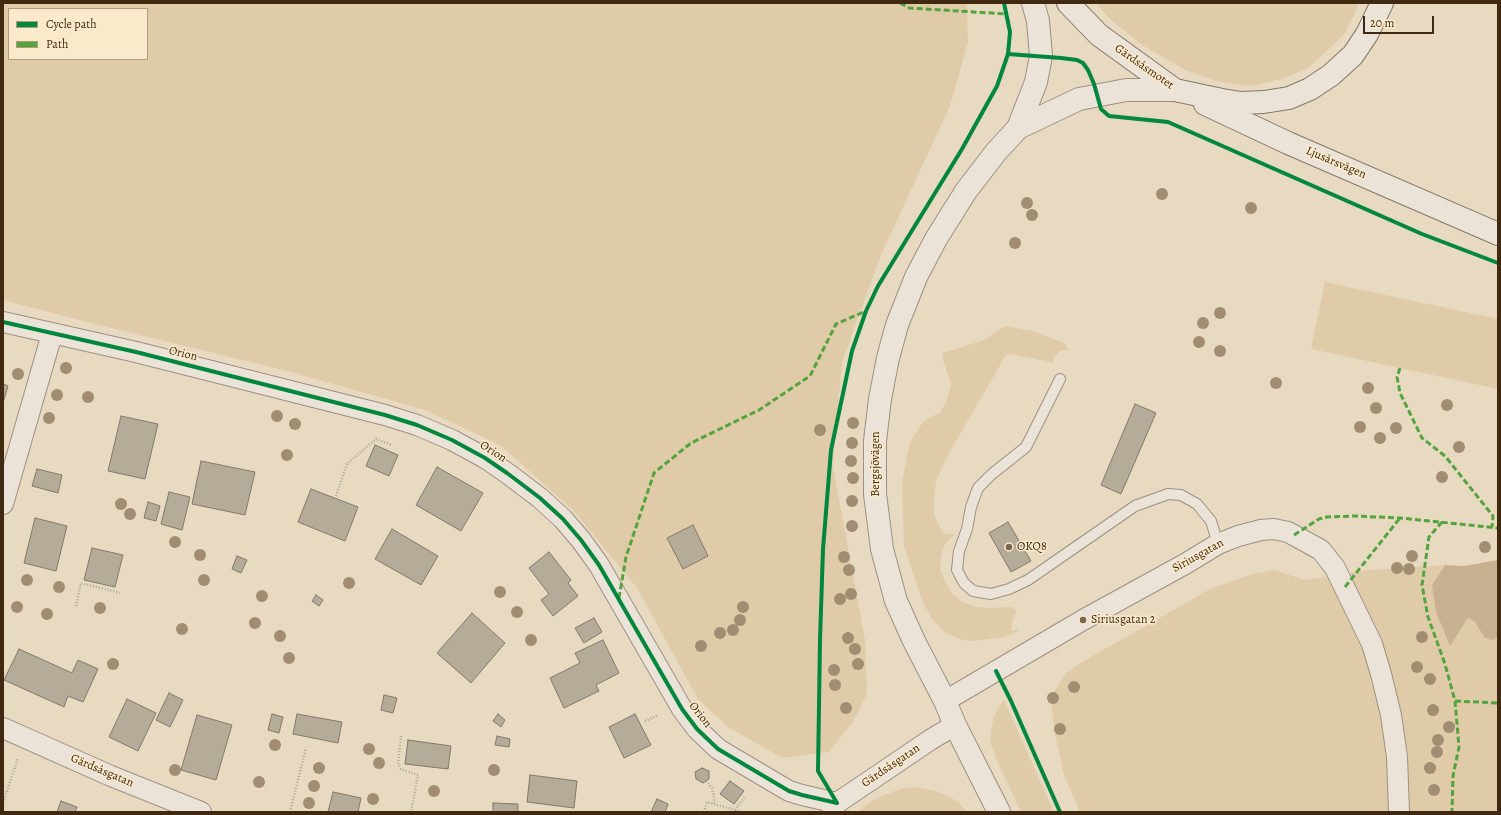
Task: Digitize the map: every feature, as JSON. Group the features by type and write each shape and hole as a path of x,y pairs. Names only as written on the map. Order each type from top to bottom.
{"street":[{"name":"Bergsjövägen","path":"1000,812 955,725 945,701 914,641 896,601 882,549 875,486 876,422 891,344 900,316 916,277 939,233 966,191 996,152 1018,128 1036,82 1041,56 1038,21 1033,3"},
{"name":"Gärdsåsmotet","path":"1068,3 1099,35 1175,90 1241,103 1264,102 1289,98 1310,89 1331,75 1353,55 1367,34 1382,3"},
{"name":"Bergsjövägen","path":"1018,128 1079,99 1126,90 1175,90"},
{"name":"Ljusårsvägen","path":"1175,90 1288,143 1498,234"},
{"name":"Orion","path":"3,322 136,352 385,415 452,440 485,458 540,498 563,519 581,540 599,565 682,709 696,729 718,749 789,791 834,807"},
{"path":"3,504 52,334"},
{"name":"Siriusgatan","path":"945,701 1082,620 1185,564 1218,544 1238,536 1261,530 1274,529 1288,532 1321,550 1335,568 1372,644 1382,674 1391,715 1397,756 1399,812"},
{"name":"Gärdsåsgatan","path":"834,807 930,740 955,725"},
{"name":"Gärdsåsgatan","path":"3,728 125,782 201,812"}],"lane":[{"path":"1060,380 1026,447 992,474 978,488 967,529 959,551 957,570 964,583 973,591 991,594 1009,589 1028,580 1135,506 1168,494 1181,495 1197,504 1211,521 1218,544"}],"path":[{"path":"336,496 347,464 376,440 392,445"},
{"path":"76,606 81,583 120,593"},
{"path":"401,736 398,764 401,769 418,774 411,812"},
{"path":"3,803 25,738"},
{"path":"290,812 306,748"},
{"path":"706,780 712,788 714,804"},
{"path":"736,810 745,796"},
{"path":"704,812 707,802 742,812"}],"shaded area":[{"path":"3,3 967,3 968,42 950,106 881,255 842,362 833,466 865,640 867,695 852,723 829,752 782,758 728,727 698,699 637,588 573,510 500,445 425,410 287,371 3,300"},
{"path":"1096,3 1358,3 1356,11 1344,35 1307,69 1279,80 1250,86 1216,81 1185,70 1142,45 1111,20"},
{"path":"1325,282 1498,319 1498,389 1311,349"},
{"path":"1005,326 1033,331 1062,342 1069,350 1061,350 1054,357 1053,363 1011,354 1006,355 948,455 936,481 934,514 941,530 945,534 955,534 945,544 941,556 940,569 945,582 952,593 961,601 973,606 987,608 1012,607 1016,610 1016,614 1013,619 1011,630 1020,630 1005,637 972,641 962,640 946,633 939,627 931,617 922,600 904,546 902,483 910,442 923,422 940,413 946,403 951,386 942,357 943,353 984,340"},
{"path":"1498,560 1498,635 1494,640 1485,638 1474,621 1468,618 1450,646 1436,612 1432,585 1445,565 1464,566"},
{"path":"1445,565 1432,585 1450,645 1468,618 1474,621 1485,638 1494,640 1498,635 1498,812 1080,812 1064,775 1054,729 1051,696 1068,671 1212,588 1253,574 1274,570 1305,580 1369,570"},
{"path":"1003,701 1005,702 1054,812 1021,812 997,761 990,742 991,731 997,710"},
{"path":"915,787 936,791 948,796 958,802 967,812 858,812 877,798 900,789"}],"building":[{"path":"3,384 8,386 3,403"},
{"path":"1135,404 1156,413 1121,494 1101,485"},
{"path":"121,416 158,424 145,479 108,471"},
{"path":"375,445 398,455 389,476 366,466"},
{"path":"201,461 255,472 245,515 192,504"},
{"path":"437,467 483,493 461,531 416,505"},
{"path":"37,469 62,475 58,493 32,486"},
{"path":"311,489 358,507 345,541 298,522"},
{"path":"169,492 190,497 182,530 161,524"},
{"path":"148,502 160,506 156,521 144,518"},
{"path":"35,518 67,526 56,571 24,563"},
{"path":"1008,522 1031,561 1011,572 989,533"},
{"path":"693,525 708,556 683,569 667,538"},
{"path":"392,529 438,556 421,585 375,559"},
{"path":"92,548 123,555 115,587 84,580"},
{"path":"549,552 571,580 568,583 578,596 553,616 541,600 549,594 529,568"},
{"path":"237,556 247,560 241,573 232,569"},
{"path":"316,595 323,600 319,606 312,601"},
{"path":"472,613 505,643 471,683 437,653"},
{"path":"594,618 602,632 584,643 575,628"},
{"path":"603,640 619,673 596,685 599,691 564,708 550,678 580,663 575,653"},
{"path":"19,649 72,673 78,660 98,669 83,702 68,696 64,707 4,680"},
{"path":"169,693 183,700 170,727 156,720"},
{"path":"384,695 397,698 393,713 381,710"},
{"path":"127,699 156,713 138,751 109,737"},
{"path":"272,714 283,717 279,733 268,730"},
{"path":"297,714 342,722 338,743 293,734"},
{"path":"498,714 505,720 501,727 493,721"},
{"path":"635,714 651,745 624,758 609,727"},
{"path":"197,715 232,725 216,780 181,770"},
{"path":"497,736 510,739 509,747 495,745"},
{"path":"408,740 451,746 448,769 405,764"},
{"path":"702,768 709,771 709,779 703,783 696,779 695,772"},
{"path":"530,775 577,781 574,808 527,802"},
{"path":"730,781 744,791 734,804 720,794"},
{"path":"333,792 361,798 358,812 328,812"},
{"path":"657,799 668,804 665,812 651,812"},
{"path":"61,801 77,807 75,812 57,812"},
{"path":"493,803 518,804 518,812 493,812"}],"marked path":[{"path":"900,3 909,8 1007,14"},
{"path":"619,598 626,557 654,473 691,443 759,410 810,376 836,324 866,311"},
{"path":"1400,368 1397,377 1400,393 1422,438 1445,456 1493,516 1492,527"},
{"path":"1294,535 1319,519 1327,517 1355,516 1400,518 1498,528"},
{"path":"1345,587 1400,518"},
{"path":"1442,522 1429,537 1422,585 1428,617 1445,664 1455,701 1459,747 1453,776 1452,812"},
{"path":"1455,701 1498,703"}],"cycle path":[{"path":"837,803 818,771 823,549 831,450 852,351 866,311 878,286 962,149 997,86 1008,54 1010,32 1004,3"},
{"path":"1008,54 1077,60 1083,63 1088,70 1094,84 1101,109 1109,116 1168,122 1422,234 1498,263"},
{"path":"3,322 136,352 385,415 417,425 452,440 485,458 540,498 563,519 581,540 599,565 682,709 697,729 718,749 789,791 837,803"},
{"path":"996,671 1011,701 1060,812"}],"place":[{"name":"OKQ8","path":"1009,547"},
{"name":"Siriusgatan 2","path":"1083,620"}]}
